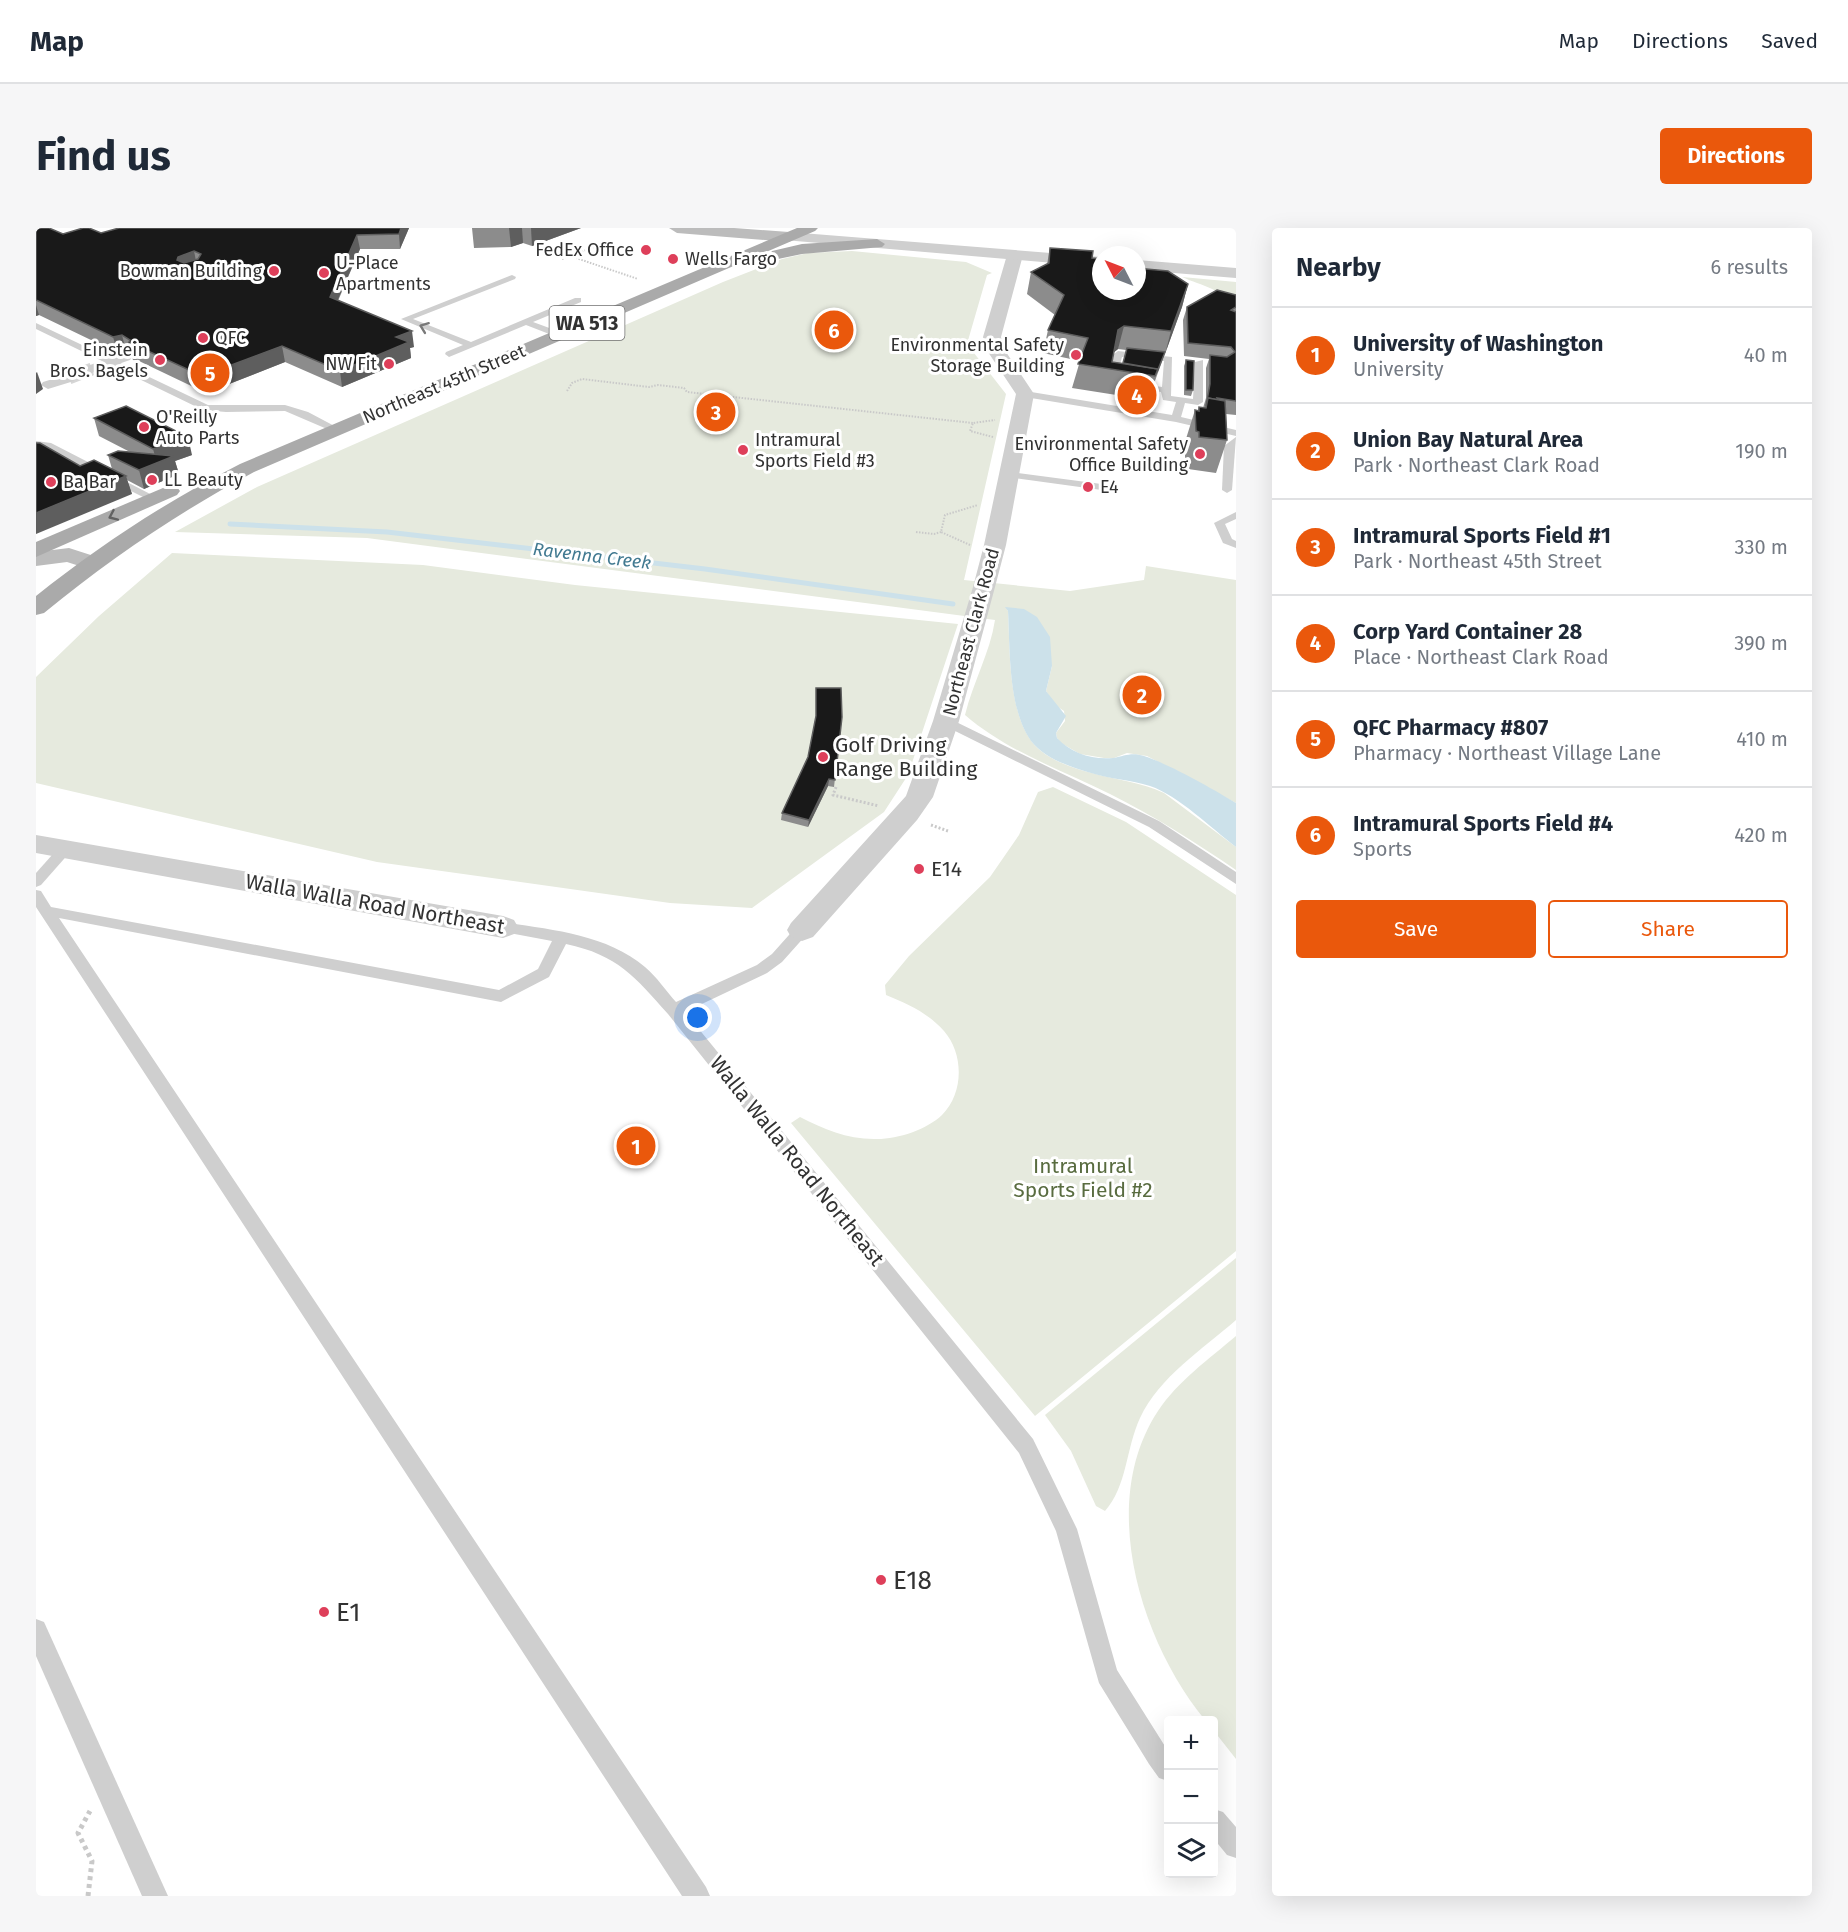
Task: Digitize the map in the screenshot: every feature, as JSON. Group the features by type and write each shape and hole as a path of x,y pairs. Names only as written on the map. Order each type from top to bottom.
{"main road":[{"path":"677,228 786,232"},
{"name":"Northeast 45th Street","path":"36,573 92,563 166,511 247,468 712,270 786,232 810,228"},
{"path":"712,270 802,249 876,244"},
{"path":"36,550 186,484 247,468"},
{"path":"36,559 69,555 92,563"},
{"name":"WA 513","path":"36,608 92,563"}],"street":[{"path":"786,232 876,244 1092,261"},
{"path":"1015,255 992,337 994,349 1025,394"},
{"path":"1146,266 1236,273"},
{"path":"92,369 125,357"},
{"path":"48,385 69,378"},
{"name":"Northeast Clark Road","path":"802,930 913,806 919,796 946,722 984,587 1010,475 1025,394"},
{"name":"Walla Walla Road Northeast","path":"36,844 502,927"}],"lane":[{"path":"471,345 405,319 512,277"},
{"path":"449,354 578,300"},
{"path":"526,322 560,334"},
{"path":"36,327 206,408 230,410 284,408 297,411 337,430"},
{"path":"1166,390 1111,382 1118,354 1212,363"},
{"path":"1185,361 1198,402 1166,398 1166,390 1185,361"},
{"path":"1025,394 1176,419 1236,433"},
{"path":"1176,419 1181,400"},
{"path":"1227,490 1229,446 1236,440"},
{"path":"36,444 47,444 153,498"},
{"path":"1010,475 1109,488"},
{"path":"1236,515 1219,524 1227,541 1236,545"},
{"path":"946,722 1154,824 1236,879"},
{"path":"36,882 66,848"},
{"path":"41,903 501,996 544,973 561,938"},
{"path":"41,903 698,1896"},
{"name":"Walla Walla Road Northeast","path":"502,927 596,946 624,960 639,971 674,1010 1026,1446 1066,1529 1107,1675 1164,1764"},
{"name":"Northeast Clark Road","path":"674,1010 762,969 777,958 802,930"},
{"path":"36,1630 155,1896"},
{"path":"1217,1824 1236,1846"}],"path":[{"path":"562,260 597,246"},
{"path":"570,256 645,282"},
{"path":"567,392 572,383 582,379 649,387 684,388 687,392 902,417 972,423 1005,419"},
{"path":"972,423 970,431 984,433 1000,440"},
{"path":"941,532 945,515 987,502"},
{"path":"916,532 934,534 941,532 977,548"},
{"path":"78,1833 92,1861 88,1896"}],"green space":[{"path":"852,251 966,262 992,273 987,275 967,344 1006,394 964,580 1070,591 1144,580 1146,566 1236,580 1236,803 1147,756 1127,753 1114,758 1104,758 1080,754 1061,743 1056,733 1065,721 1064,711 1055,705 1046,691 1052,666 1006,608 1014,697 1024,729 1037,748 1051,758 1084,771 1146,786 1164,793 1236,847 1236,870 1190,839 1142,811 1017,750 965,715 995,620 367,538 175,532 257,487 723,282 782,259 808,253"},
{"path":"1182,277 1236,282 1236,308 1225,296"},
{"path":"172,553 423,565 575,585 958,624 908,775 884,812 752,908 670,903 377,862 36,783 36,677 99,616"},
{"name":"Intramural Sports Field #2","path":"1053,787 1126,822 1236,895 1236,1251 1035,1416 791,1123 800,1117 845,1135 864,1139 883,1139 901,1136 919,1129 942,1115 949,1106 958,1085 958,1062 951,1040 924,1014 886,995 885,985 909,956 990,877 1019,835 1038,792"},
{"path":"1236,1258 1236,1320 1183,1364 1158,1389 1148,1403 1135,1430 1118,1491 1105,1511 1096,1506 1071,1451 1045,1415"},
{"path":"1236,1336 1236,1759 1218,1736 1218,1716 1202,1716 1182,1688 1162,1652 1146,1612 1135,1571 1129,1529 1131,1487 1140,1447 1166,1400"}],"water":[{"path":"1005,607 1024,609 1037,617 1050,637 1052,666 1046,691 1066,716 1056,733 1057,738 1069,748 1090,757 1113,758 1132,754 1144,756 1178,771 1236,803 1236,847 1183,805 1161,791 1143,784 1098,775 1059,762 1043,753 1031,741 1023,728 1014,696 1008,611"}],"building":[{"path":"36,228 49,228 63,234 83,228 101,233 119,228 401,228 399,234 357,235 330,297 412,331 396,337 409,342 340,371 282,346 202,376 135,345 128,344 130,340 122,335 113,337 36,300","holes":["194,251 201,254 198,259 184,263 177,260 178,257"]},
{"path":"1050,248 1092,251 1092,300 1146,300 1146,269 1168,271 1188,284 1171,331 1124,326 1118,330 1112,362 1158,369 1155,376 1078,364 1088,338 1048,330 1064,295 1031,272 1049,263"},
{"path":"1217,290 1236,295 1236,307 1231,310 1236,312 1236,401 1208,398 1206,406 1210,384 1210,355 1227,357 1235,352 1231,347 1188,343 1187,307"},
{"path":"1127,348 1165,352 1157,372 1158,369 1123,363"},
{"path":"1186,360 1194,361 1193,390 1186,390"},
{"path":"1208,398 1225,401 1227,440 1199,437 1199,432 1196,431 1195,410 1199,411 1199,407 1206,408"},
{"path":"126,406 188,437 153,449 94,418"},
{"path":"36,443 40,443 80,466 94,460 126,476 36,513"},
{"path":"118,451 174,456 139,470 108,455"},
{"name":"Golf Driving Range Building","path":"816,688 841,688 842,717 835,780 829,779 809,820 782,813 808,757 816,716"}],"waterway":[{"name":"Ravenna Creek","path":"230,524 387,532 705,569 953,604"}],"tunnel":[{"path":"69,378 92,369"}],"place":[{"name":"FedEx Office","path":"646,250"},
{"name":"Wells Fargo","path":"673,259"},
{"name":"Bowman Building","path":"274,271"},
{"name":"U-Place Apartments","path":"324,273"},
{"name":"Intramural Sports Field #4","path":"834,330"},
{"name":"QFC","path":"203,338"},
{"name":"Environmental Safety Storage Building","path":"1076,355"},
{"name":"Einstein Bros. Bagels","path":"160,360"},
{"name":"NW Fit","path":"389,364"},
{"name":"QFC Pharmacy #807","path":"210,373"},
{"name":"Corp Yard Container 28","path":"1137,395"},
{"name":"Intramural Sports Field #1","path":"716,412"},
{"name":"O'Reilly Auto Parts","path":"144,427"},
{"name":"Intramural Sports Field #3","path":"743,450"},
{"name":"Environmental Safety Office Building","path":"1200,454"},
{"name":"LL Beauty","path":"152,480"},
{"name":"Ba Bar","path":"51,482"},
{"name":"E4","path":"1088,487"},
{"name":"Union Bay Natural Area","path":"1142,695"},
{"name":"Golf Driving Range Building","path":"823,757"},
{"name":"E14","path":"919,869"},
{"name":"University of Washington","path":"636,1146"},
{"name":"E18","path":"881,1580"},
{"name":"E1","path":"324,1612"}]}
